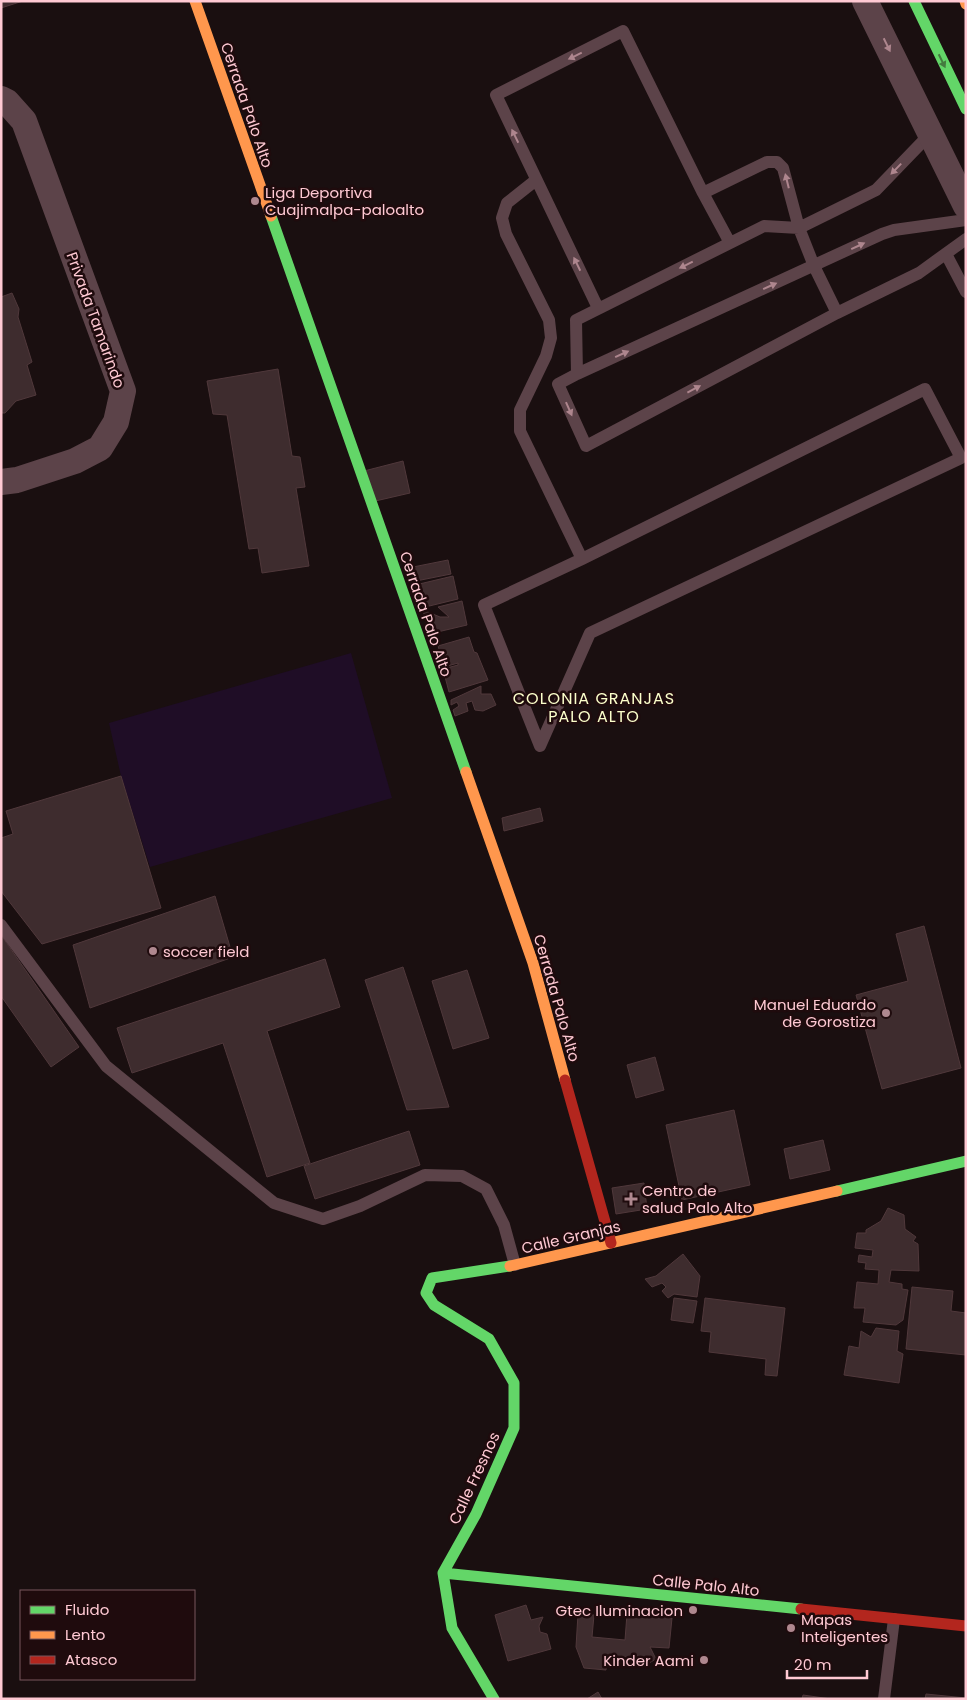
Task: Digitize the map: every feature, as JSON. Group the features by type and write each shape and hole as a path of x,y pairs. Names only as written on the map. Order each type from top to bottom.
{"street":[{"name":"Cerrada Palo Alto","path":"195,1 532,963 611,1243"},
{"path":"865,1 966,206"},
{"path":"914,1 966,109"},
{"name":"Privada Tamarindo","path":"1,99 24,120 123,391 116,422 100,448 75,461 17,480 1,482"},
{"name":"Calle Granjas","path":"426,1293 432,1278 515,1265 960,1165"},
{"name":"Calle Fresnos","path":"426,1293 434,1305 489,1339 514,1383 514,1428 476,1514 443,1573"},
{"path":"443,1573 452,1628 494,1699"},
{"name":"Calle Palo Alto","path":"443,1573 966,1626"}],"lane":[{"path":"598,308 496,95 599,45 623,31 703,193 730,243"},
{"path":"577,374 576,320 764,226 799,228 876,190 930,134"},
{"path":"703,193 767,162 777,162 784,168 799,228 814,266 837,313"},
{"path":"536,180 507,203 502,218 506,234 549,320 551,338 546,356 520,410 520,431 582,558"},
{"path":"966,220 894,230 558,384 586,446 837,313 919,273 966,239"},
{"path":"946,254 966,292"},
{"path":"924,389 961,458 590,633 540,746 484,605 582,558 924,389"},
{"path":"1,925 106,1066 274,1203 323,1219 360,1206 425,1175 462,1176 486,1189 504,1225 515,1265"},
{"path":"884,1699 894,1618"}],"shaded area":[{"path":"351,653 392,798 150,867 121,776 109,723"}],"building":[{"path":"1,1 23,1 1,8"},
{"path":"12,293 19,309 18,317 32,362 27,365 36,395 16,401 5,413 1,413 1,297"},
{"path":"278,369 292,456 300,457 305,487 296,488 309,566 262,573 258,548 249,549 227,415 213,414 207,381"},
{"path":"403,461 410,493 371,502 364,471"},
{"path":"448,560 451,574 411,582 408,568"},
{"path":"453,576 458,599 417,609 411,586"},
{"path":"462,601 467,625 429,634 423,610 440,617 449,617 438,607"},
{"path":"469,637 488,680 449,692 443,669 458,665 458,663 444,667 438,646"},
{"path":"481,686 481,694 491,694 496,705 483,711 475,710 472,701 466,703 468,711 455,716 453,710 459,706 457,702 451,705 451,700"},
{"path":"121,776 161,908 42,944 1,891 1,838 13,834 6,811"},
{"path":"540,808 543,821 504,831 502,818"},
{"name":"soccer field","path":"215,896 233,957 90,1008 73,945"},
{"path":"924,926 961,1068 882,1089 856,995 908,981 896,934"},
{"path":"1,935 79,1047 51,1067 1,996"},
{"path":"325,959 340,1007 267,1031 310,1163 267,1177 223,1043 132,1073 117,1028"},
{"path":"403,967 449,1107 407,1110 365,980"},
{"path":"467,970 489,1038 453,1049 432,981"},
{"path":"655,1057 664,1090 636,1098 627,1065"},
{"path":"734,1110 750,1185 682,1200 666,1125"},
{"path":"409,1131 420,1165 315,1199 304,1166"},
{"path":"823,1140 830,1170 790,1179 784,1149"},
{"name":"Centro de salud Palo Alto","path":"644,1183 647,1209 616,1214 612,1188"},
{"path":"888,1208 904,1215 905,1229 916,1237 913,1241 918,1244 919,1271 891,1270 889,1282 902,1284 902,1289 908,1290 903,1320 896,1325 863,1322 865,1308 854,1308 857,1282 878,1284 879,1270 865,1269 866,1263 858,1262 859,1255 872,1257 873,1250 855,1248 857,1233 866,1233 866,1230 881,1221"},
{"path":"683,1254 700,1276 697,1297 674,1294 668,1298 662,1291 666,1287 662,1283 652,1287 645,1279 656,1276"},
{"path":"912,1287 953,1291 951,1311 966,1313 966,1355 906,1349"},
{"path":"674,1298 697,1301 693,1323 671,1320"},
{"path":"705,1298 785,1308 777,1376 765,1375 766,1359 709,1352 711,1332 701,1331"},
{"path":"876,1328 899,1331 897,1351 903,1354 899,1383 844,1375 849,1346 859,1348 861,1331 871,1337"},
{"path":"526,1605 531,1620 543,1617 539,1626 540,1632 547,1634 551,1649 508,1661 495,1615"},
{"path":"578,1614 594,1615 592,1637 625,1640 627,1614 672,1618 669,1648 650,1647 656,1659 642,1667 634,1658 607,1655 606,1670 584,1668 576,1647"},
{"path":"598,1692 602,1699 587,1699"},
{"path":"926,1694 966,1698 966,1699 925,1699"},
{"path":"803,1695 831,1699 802,1699"}],"traffic: fast":[{"path":"914,1 966,109"},
{"path":"271,216 466,772"},
{"path":"837,1191 966,1161"},
{"path":"494,1699 452,1628 443,1573 476,1514 514,1428 514,1383 489,1339 434,1305 426,1293 432,1278 510,1266"},
{"path":"443,1573 801,1609"}],"traffic: slow":[{"path":"195,1 271,216"},
{"path":"466,772 533,963 565,1080"},
{"path":"510,1266 837,1191"}],"traffic: jam":[{"path":"565,1080 611,1243"},
{"path":"801,1609 966,1626"}],"place":[{"name":"Liga Deportiva Cuajimalpa-paloalto","path":"255,201"},
{"name":"soccer field","path":"153,951"},
{"name":"Manuel Eduardo de Gorostiza","path":"886,1013"},
{"name":"Centro de salud Palo Alto","path":"631,1199"},
{"name":"Gtec Iluminacion","path":"693,1610"},
{"name":"Mapas Inteligentes","path":"791,1628"},
{"name":"Kinder Aami","path":"704,1660"}],"district":[{"name":"COLONIA GRANJAS PALO ALTO","path":"594,707"}]}
